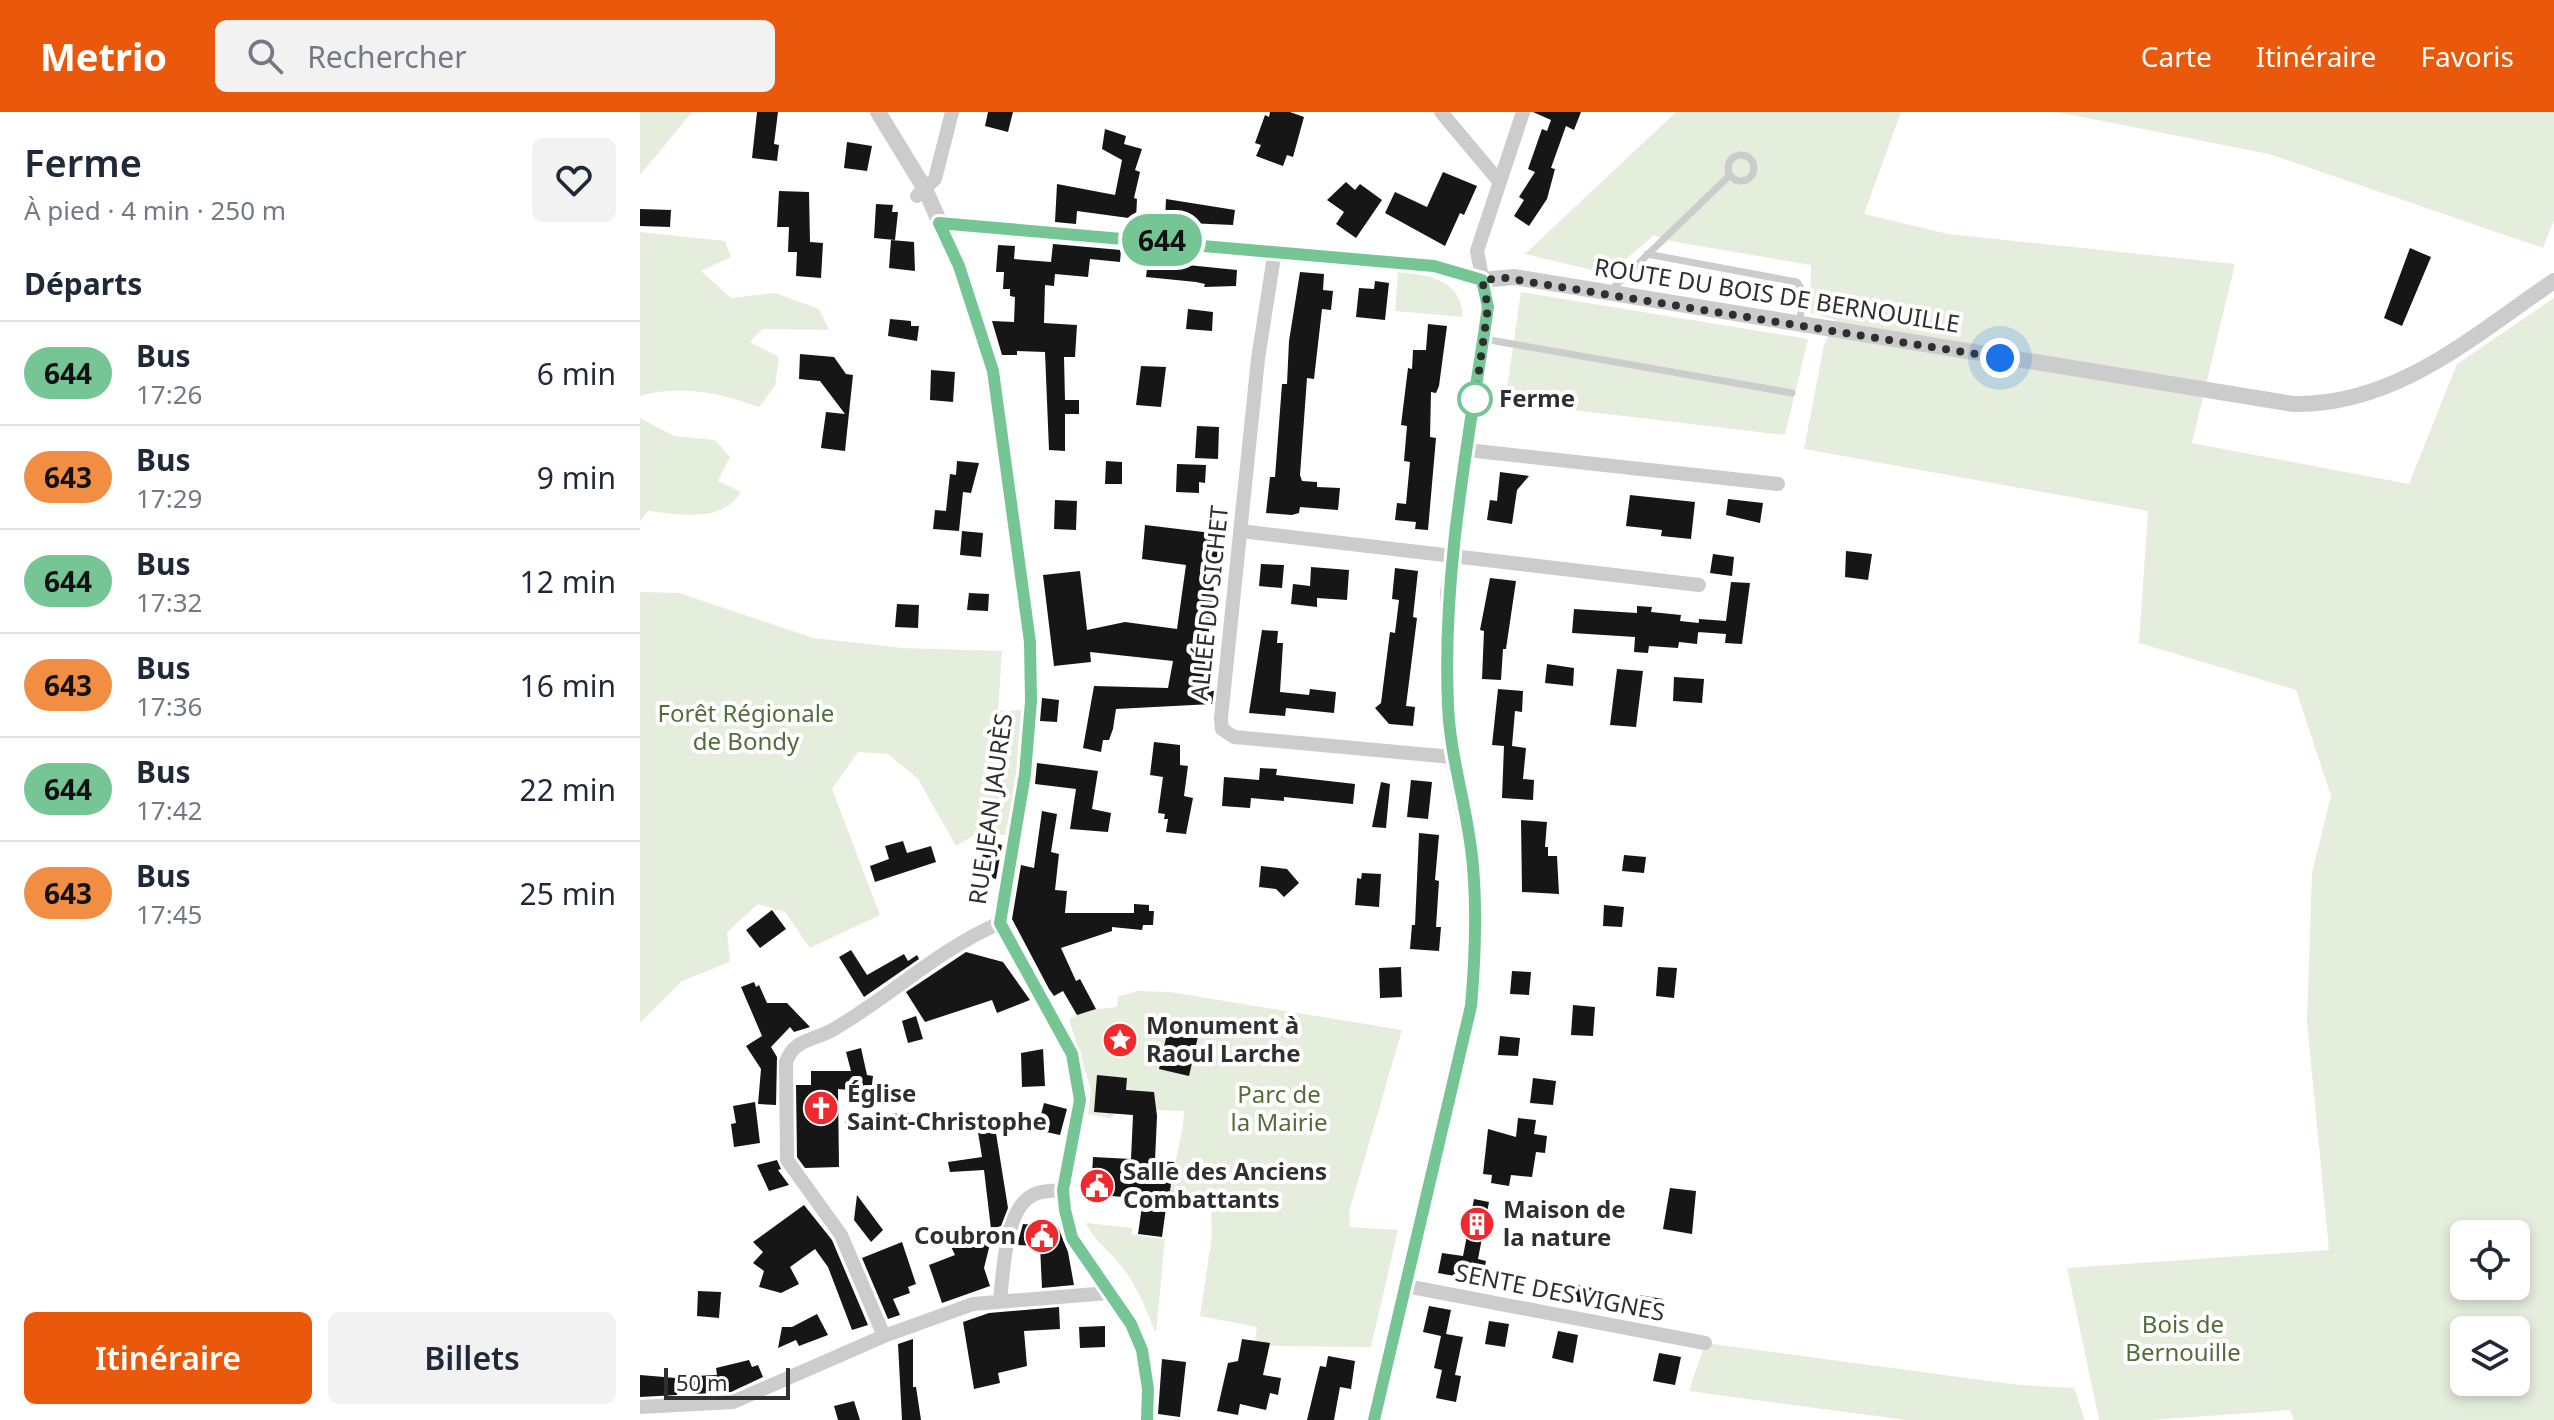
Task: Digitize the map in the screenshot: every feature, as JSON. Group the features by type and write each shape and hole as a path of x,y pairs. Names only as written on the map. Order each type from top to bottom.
{"street":[{"name":"RUE JEAN JAURÈS","path":"878,112 959,266 993,371 1030,642 1031,701 1025,774 1000,923 1065,1039 1076,1068 1080,1100 1063,1190 1072,1238 1131,1324 1142,1350 1148,1389 1147,1420"},
{"path":"921,193 935,179 952,112"},
{"path":"1441,112 1498,180"},
{"path":"1374,1420 1471,1006 1475,960 1473,865 1452,757 1448,690 1451,554 1488,307 1477,251 1523,112"},
{"name":"ROUTE DU BOIS DE BERNOUILLE","path":"939,223 1434,266 1482,280 1514,277 2254,400 2310,405 2368,395 2406,380 2554,281"},
{"name":"ALLÉE DU SICHET","path":"1275,250 1258,359 1222,729 1234,737 1452,757"},
{"path":"1467,450 1778,484"},
{"path":"1240,531 1699,585"},
{"path":"884,1336 841,1235 787,1160 786,1062 790,1049 832,1031 965,938 1000,923"},
{"path":"1000,1301 1004,1253 1019,1208 1035,1193 1063,1190"},
{"name":"SENTE DES VIGNES","path":"1406,1286 1705,1343"},
{"path":"640,1407 733,1402 884,1336 973,1304 1108,1293"}],"lane":[{"path":"1608,292 1730,175"},
{"path":"1647,254 1797,282 1804,293 1799,324"},
{"path":"1484,339 1792,393"}],"green space":[{"path":"640,112 692,112 640,175"},
{"name":"Bois de Bernouille","path":"1676,112 1901,112 1864,214 1948,234 2235,264 2192,443 2409,484 2457,364 2554,298 2554,1420 2294,1420 2290,1410 2151,1420 2099,1420 2067,1268 2329,1250 2307,1022 2312,873 2331,796 2296,690 2139,643 2148,511 1804,449 1824,345 1836,320 1810,313 1811,265 1670,241 1654,235 1609,274 1525,254"},
{"path":"2057,112 2554,112 2554,220 2543,248 2269,154"},
{"path":"640,232 725,241 731,257 701,271 731,298 775,293 819,309 829,330 762,329 750,342 779,357 775,386 759,407 700,392 655,392 640,396"},
{"path":"1398,272 1432,278 1450,287 1461,304 1463,317 1395,311"},
{"path":"1521,292 1808,339 1785,435 1505,402"},
{"path":"640,418 674,436 715,440 730,457 718,481 741,492 733,502 723,509 699,515 648,511 640,521"},
{"name":"Forêt Régionale de Bondy","path":"640,592 679,593 813,638 903,648 1002,651 998,711 1023,710 1017,789 1005,835 974,835 956,846 918,779 888,754 858,752 832,789 880,915 810,948 785,912 758,904 727,932 730,962 682,981 640,1023"},
{"name":"Parc de la Mairie","path":"1137,991 1170,992 1402,1030 1349,1212 1350,1227 1398,1230 1371,1347 1270,1346 1255,1342 1257,1327 1200,1316 1212,1235 1211,1212 1181,1206 1181,1201 1175,1200 1176,1192 1170,1191 1184,1111 1123,1109 1110,1118 1088,1114 1091,1090 1069,1019 1087,1010 1117,1007 1118,997"},
{"path":"1086,1223 1132,1228 1132,1235 1165,1239 1156,1333 1130,1278"},
{"path":"1705,1343 2019,1385 2074,1388 2085,1420 1906,1420 1689,1391"}],"building":[{"path":"757,112 778,112 774,144 779,145 777,161 752,158"},
{"path":"988,112 1013,112 1008,132 985,126"},
{"path":"1270,112 1290,112 1304,117 1293,157 1287,155 1283,166 1256,156 1261,145 1255,143 1265,115 1269,117"},
{"path":"1533,112 1581,112 1574,130 1566,126 1551,168 1555,169 1547,199 1529,226 1514,216 1524,200 1519,197 1535,172 1528,169 1542,129 1547,131 1551,120"},
{"path":"1105,129 1126,136 1124,144 1142,149 1135,170 1140,172 1134,198 1137,199 1136,219 1077,211 1076,224 1055,222 1057,184 1115,195 1122,160 1102,149"},
{"path":"847,142 872,146 867,171 844,168"},
{"path":"1443,172 1477,186 1445,246 1385,213 1395,192 1427,207"},
{"path":"1346,182 1355,190 1360,184 1382,200 1356,238 1336,224 1344,212 1327,200"},
{"path":"779,191 809,192 810,242 823,243 821,278 796,276 797,252 788,252 789,227 777,227"},
{"path":"1166,199 1235,210 1233,225 1165,222"},
{"path":"876,204 893,205 892,212 898,212 895,240 874,238"},
{"path":"640,209 671,210 670,227 640,226"},
{"path":"891,240 914,242 915,271 889,268"},
{"path":"1053,244 1121,250 1120,262 1090,259 1088,277 1055,274 1054,286 1045,285 1044,323 1077,325 1075,357 1064,357 1065,400 1079,400 1079,414 1065,414 1065,451 1049,450 1045,352 1017,351 1017,355 1002,355 992,321 1014,322 1015,297 1010,296 1010,289 1003,289 1004,272 996,272 998,245 1015,246 1014,259 1051,262"},
{"path":"2410,248 2431,257 2402,326 2384,318"},
{"path":"1148,261 1237,270 1236,286 1204,287 1205,284 1196,282 1146,277"},
{"path":"1300,272 1324,274 1323,290 1333,291 1331,310 1322,309 1314,379 1307,378 1300,475 1302,481 1317,482 1317,487 1340,488 1338,510 1300,507 1299,513 1292,515 1266,513 1270,477 1275,477 1282,384 1287,384 1289,341"},
{"path":"1375,281 1389,283 1385,320 1356,317 1359,288 1374,289"},
{"path":"1188,309 1213,312 1212,331 1186,329"},
{"path":"890,319 911,321 911,326 919,326 917,341 888,336"},
{"path":"1428,324 1447,326 1439,386 1436,393 1431,392 1430,437 1436,438 1428,530 1415,529 1416,522 1395,520 1397,503 1406,504 1410,462 1404,461 1407,426 1401,425 1408,368 1412,369 1413,350 1426,350"},
{"path":"800,354 834,357 846,374 853,375 845,451 821,448 826,412 845,414 820,381 799,379"},
{"path":"1141,366 1166,367 1161,407 1136,405"},
{"path":"931,370 955,372 953,402 930,400"},
{"path":"1197,426 1219,427 1218,459 1195,458"},
{"path":"957,461 979,463 971,493 963,492 959,531 933,529 935,510 946,511 950,474 956,475"},
{"path":"1106,461 1122,462 1122,484 1105,484"},
{"path":"1177,464 1206,465 1205,483 1199,482 1199,493 1176,492"},
{"path":"1500,472 1529,476 1517,490 1512,524 1487,520 1490,500 1497,501"},
{"path":"1630,495 1695,502 1691,539 1661,536 1662,530 1626,526"},
{"path":"1728,499 1763,503 1760,523 1726,515"},
{"path":"1055,500 1077,501 1076,530 1054,529"},
{"path":"1145,525 1220,534 1202,690 1214,691 1212,704 1116,709 1113,729 1109,740 1103,740 1101,752 1083,748 1094,686 1168,688 1173,661 1090,652 1091,662 1054,666 1043,575 1080,571 1087,630 1125,622 1177,629 1186,565 1142,559"},
{"path":"962,531 983,533 981,557 960,555"},
{"path":"1846,551 1872,554 1868,580 1845,577"},
{"path":"1713,554 1734,557 1732,576 1710,573"},
{"path":"1261,564 1284,565 1282,588 1259,586"},
{"path":"1311,567 1349,570 1347,600 1317,598 1317,607 1291,604 1293,584 1310,586"},
{"path":"1395,568 1418,571 1413,617 1417,618 1406,706 1415,707 1413,726 1389,724 1375,708 1381,703 1390,632 1395,633 1399,600 1392,599"},
{"path":"1490,578 1516,581 1506,649 1503,649 1501,680 1482,679 1484,631 1480,630"},
{"path":"1731,582 1750,583 1742,644 1725,643 1726,634 1698,632 1699,619 1726,621"},
{"path":"969,593 989,594 988,611 967,610"},
{"path":"897,604 919,605 918,628 895,627"},
{"path":"1637,606 1652,607 1651,612 1681,615 1680,621 1699,623 1697,644 1679,642 1678,648 1649,646 1648,653 1634,652 1635,637 1572,633 1574,609 1637,613"},
{"path":"1262,630 1278,631 1277,643 1283,643 1280,692 1309,695 1310,689 1336,692 1334,713 1286,708 1285,716 1249,713"},
{"path":"1547,664 1574,668 1573,686 1545,683"},
{"path":"1617,669 1643,671 1636,727 1610,725"},
{"path":"1674,677 1704,679 1702,703 1673,701"},
{"path":"1498,689 1523,691 1522,712 1515,711 1512,746 1526,748 1523,779 1534,780 1533,800 1502,798 1504,746 1492,745"},
{"path":"1042,698 1059,700 1057,722 1040,721"},
{"path":"1154,742 1180,745 1180,765 1188,766 1184,796 1193,798 1186,834 1166,832 1168,819 1164,819 1165,814 1158,813 1163,777 1150,775"},
{"path":"1037,763 1098,771 1092,809 1111,813 1108,832 1070,829 1076,789 1035,784"},
{"path":"1260,768 1277,769 1276,775 1355,784 1353,804 1284,797 1284,801 1251,798 1250,808 1222,806 1224,777 1259,780"},
{"path":"1411,780 1432,782 1428,819 1407,817"},
{"path":"1381,782 1390,784 1386,828 1372,827"},
{"path":"1042,811 1057,814 1051,852 1059,854 1055,890 1067,891 1065,913 1134,913 1134,904 1149,905 1149,911 1154,911 1153,925 1143,925 1142,930 1112,927 1112,931 1061,948 1076,981 1080,979 1096,1009 1077,1015 1063,991 1054,996 1049,989 1012,919 1021,865 1034,868"},
{"path":"1521,820 1547,822 1545,847 1548,847 1548,856 1557,856 1559,894 1522,892"},
{"path":"1419,833 1439,835 1435,880 1439,881 1436,927 1441,927 1439,951 1410,949 1412,925 1415,925"},
{"path":"903,841 907,853 931,846 936,862 875,882 870,866 889,859 885,846"},
{"path":"986,841 1002,845 996,879 978,874"},
{"path":"1624,855 1646,857 1644,873 1622,871"},
{"path":"1261,866 1287,869 1299,883 1284,897 1276,889 1259,887"},
{"path":"1362,873 1381,874 1379,907 1355,905 1357,878 1361,879"},
{"path":"1604,905 1624,907 1622,927 1603,926"},
{"path":"772,910 786,929 760,948 746,930"},
{"path":"851,950 867,975 904,954 908,961 917,955 919,959 864,997 839,957"},
{"path":"966,952 1003,962 1030,1000 997,1013 992,1000 925,1022 906,992"},
{"path":"1401,967 1402,997 1380,998 1379,968"},
{"path":"1658,967 1677,968 1674,998 1656,996"},
{"path":"1512,971 1531,972 1529,995 1510,994"},
{"path":"754,982 756,987 759,985 767,1003 787,1003 810,1027 794,1032 790,1027 771,1047 777,1057 776,1105 758,1104 761,1069 746,1046 762,1036 741,987"},
{"path":"1573,1005 1595,1007 1593,1036 1571,1035"},
{"path":"916,1016 923,1039 908,1043 902,1021"},
{"path":"1169,1025 1199,1032 1189,1076 1159,1069"},
{"path":"1500,1036 1520,1038 1518,1056 1498,1055"},
{"path":"861,1048 867,1075 873,1076 871,1092 838,1089 839,1167 805,1168 797,1157 796,1085 811,1085 811,1071 851,1071 846,1052"},
{"path":"1043,1049 1045,1086 1022,1087 1021,1053"},
{"path":"1097,1075 1127,1078 1126,1090 1154,1092 1157,1116 1155,1161 1174,1162 1170,1191 1176,1192 1173,1209 1166,1208 1162,1237 1138,1234 1143,1199 1091,1194 1093,1157 1131,1159 1133,1115 1094,1112"},
{"path":"1533,1078 1556,1081 1553,1105 1530,1103"},
{"path":"755,1102 760,1143 734,1147 731,1124 736,1123 733,1106"},
{"path":"1044,1103 1067,1109 1060,1135 1037,1130"},
{"path":"909,1113 907,1131 845,1123 846,1116"},
{"path":"1518,1118 1536,1120 1534,1134 1547,1136 1545,1153 1536,1152 1532,1177 1511,1175 1509,1186 1491,1183 1492,1175 1483,1174 1488,1129 1516,1137"},
{"path":"977,1126 995,1127 1008,1208 1001,1226 991,1229 984,1170 950,1172 948,1162 982,1157"},
{"path":"777,1160 781,1169 778,1170 789,1185 769,1191 757,1165"},
{"path":"1670,1188 1696,1191 1692,1234 1663,1229"},
{"path":"857,1195 883,1230 871,1242 854,1220"},
{"path":"1474,1199 1489,1202 1478,1259 1486,1261 1482,1281 1438,1273 1442,1253 1463,1256"},
{"path":"804,1205 832,1240 868,1325 852,1330 828,1267 815,1249 790,1267 799,1284 781,1293 759,1287 764,1271 753,1263 763,1252 753,1242"},
{"path":"1023,1224 1058,1227 1068,1252 1074,1285 1042,1288 1040,1246 1017,1245"},
{"path":"942,1228 991,1240 984,1268 990,1286 942,1303 929,1265 955,1255"},
{"path":"902,1242 916,1284 908,1287 910,1293 893,1299 900,1315 888,1319 862,1258"},
{"path":"1554,1280 1597,1289 1595,1305 1543,1295 1545,1283 1553,1284"},
{"path":"698,1291 721,1292 719,1318 697,1316"},
{"path":"1639,1295 1663,1299 1659,1318 1635,1313"},
{"path":"1429,1306 1451,1310 1446,1334 1463,1337 1455,1375 1461,1376 1456,1402 1436,1398 1442,1370 1434,1368 1441,1336 1423,1332"},
{"path":"1059,1307 1060,1329 1024,1331 1027,1366 998,1373 1000,1383 974,1389 963,1322 989,1313"},
{"path":"817,1314 828,1335 799,1346 796,1340 778,1348 782,1327 792,1327"},
{"path":"1489,1321 1509,1324 1505,1347 1485,1344"},
{"path":"1105,1326 1105,1347 1080,1348 1079,1327"},
{"path":"1558,1331 1578,1335 1573,1363 1552,1358"},
{"path":"913,1339 913,1387 916,1387 921,1420 902,1420 898,1344"},
{"path":"1242,1339 1270,1343 1263,1375 1281,1378 1278,1395 1270,1393 1266,1410 1240,1404 1238,1415 1217,1411 1228,1363 1238,1361"},
{"path":"1659,1353 1681,1357 1675,1385 1653,1381"},
{"path":"1328,1356 1355,1361 1351,1389 1340,1387 1334,1420 1307,1420 1320,1366 1326,1367"},
{"path":"1162,1359 1186,1362 1180,1417 1158,1414"},
{"path":"749,1360 752,1367 758,1365 763,1377 731,1392 693,1394 694,1376 717,1375 716,1368"},
{"path":"640,1375 676,1378 677,1395 640,1397"},
{"path":"854,1401 860,1420 838,1420 834,1406"}],"bus line":[{"name":"644","path":"1147,1420 1148,1389 1142,1350 1131,1324 1072,1238 1065,1210 1063,1190 1080,1100 1072,1054 1000,923 1025,774 1031,701 1030,642 993,371 959,266 939,223 1434,266 1482,280 1488,307 1447,593 1448,705 1452,757 1473,865 1475,960 1471,1006 1374,1420"}],"place":[{"name":"Ferme","path":"1475,399"},
{"name":"Monument à Raoul Larche","path":"1120,1040"},
{"name":"Église Saint-Christophe","path":"821,1108"},
{"name":"Salle des Anciens Combattants","path":"1097,1186"},
{"name":"Maison de la nature","path":"1477,1224"},
{"name":"Coubron","path":"1042,1236"}],"route":[{"path":"1475,399 1488,307 1482,280 1514,277 2000,358"}]}
